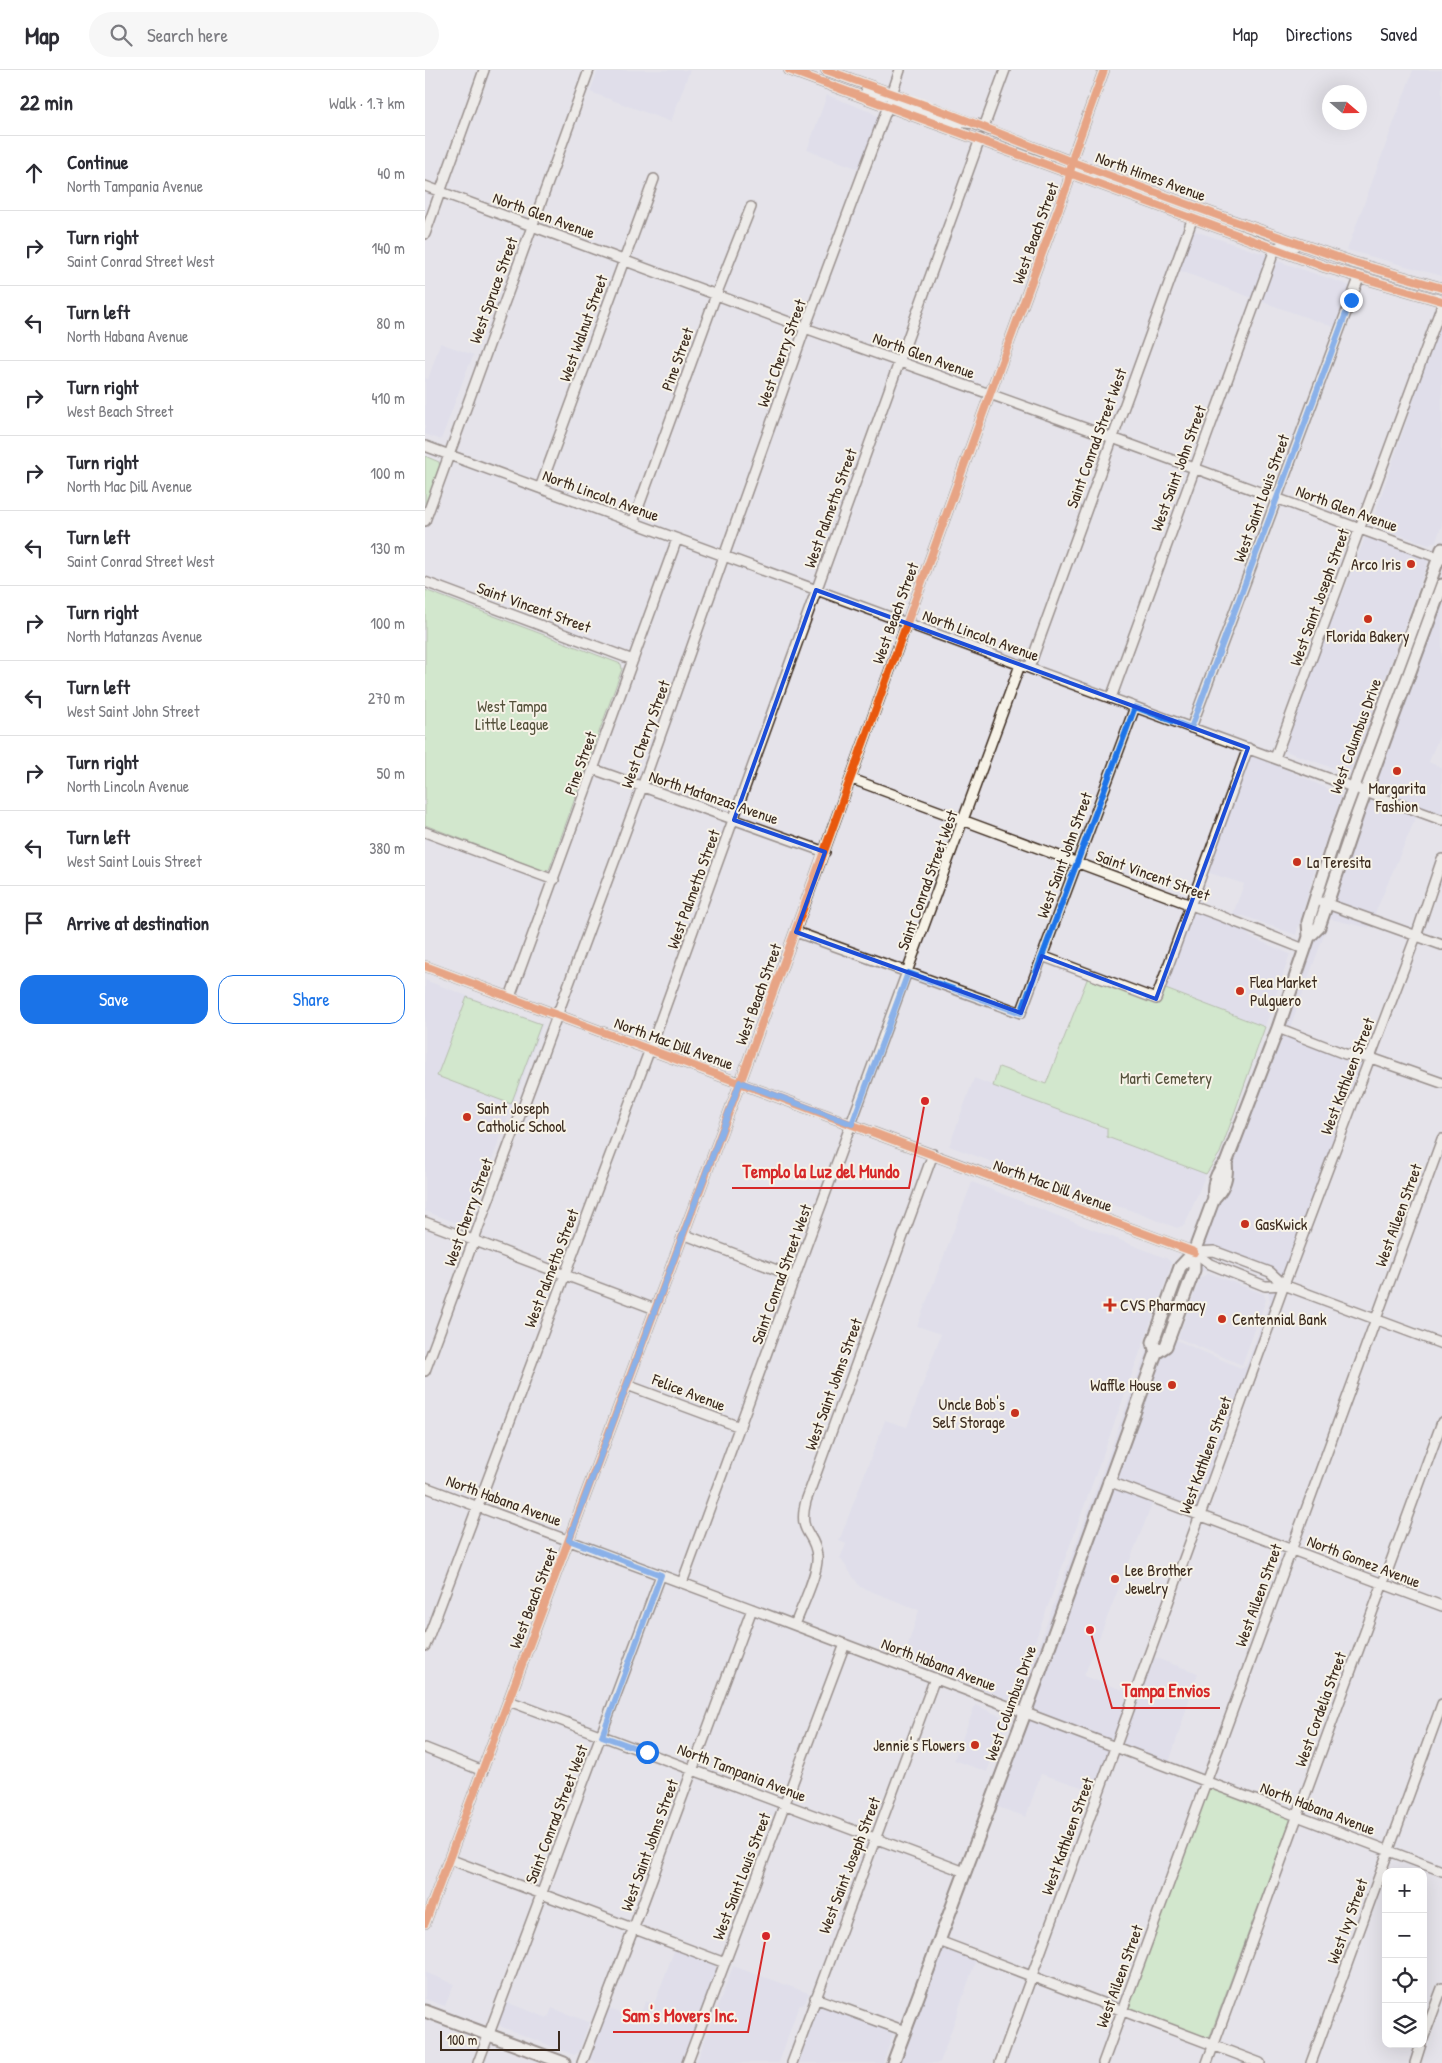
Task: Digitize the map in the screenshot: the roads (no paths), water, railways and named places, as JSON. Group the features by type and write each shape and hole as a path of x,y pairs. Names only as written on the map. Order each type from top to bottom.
{"main road":[{"name":"West Columbus Drive","path":"893,2063 1025,1713 1156,1353 1153,1342 1180,1267 1194,1252 1214,1198 1221,1192 1227,1174 1226,1163 1278,1028 1309,936 1308,922 1315,899 1354,787 1441,555"},
{"name":"West Columbus Drive","path":"1309,936 1319,927 1442,585"},
{"path":"425,2011 564,2063"}],"street":[{"path":"425,234 484,70"},
{"name":"West Spruce Street","path":"425,521 589,70"},
{"name":"North Himes Avenue","path":"789,70 980,139 1070,175 1193,220 1359,278 1442,301"},
{"name":"North Himes Avenue","path":"826,70 842,73 891,94 1072,162 1351,262 1442,288"},
{"path":"845,90 866,91 883,96 891,94 900,70"},
{"path":"888,106 891,102 897,102 953,122 980,126 1005,70"},
{"name":"West Beach Street","path":"425,1923 796,932 906,623 1070,175 1072,162 1104,70"},
{"name":"West Cherry Street","path":"425,1371 642,787 805,328 888,106"},
{"name":"West Palmetto Street","path":"425,1646 650,1050 980,139"},
{"name":"West Walnut Street","path":"540,488 654,179"},
{"name":"North Glen Avenue","path":"425,186 805,328 1360,528 1441,555"},
{"name":"Pine Street","path":"633,522 716,295 751,207"},
{"name":"Saint Conrad Street West","path":"682,1583 963,821 1112,438 1193,220"},
{"path":"1217,228 1239,231 1263,239 1272,239 1278,236"},
{"path":"1275,249 1282,245 1291,245 1325,257 1351,262"},
{"name":"West Saint John Street","path":"1111,698 1275,249"},
{"name":"West Saint Louis Street","path":"1191,728 1359,278"},
{"name":"West Saint Joseph Street","path":"1275,758 1442,305"},
{"name":"North Lincoln Avenue","path":"425,446 1442,820"},
{"name":"Pine Street","path":"510,997 677,539"},
{"name":"Saint Vincent Street","path":"425,582 633,660"},
{"name":"West Saint John Street","path":"908,973 1021,1013 1135,707"},
{"path":"1043,956 1156,999 1248,748"},
{"name":"North Matanzas Avenue","path":"593,770 825,852"},
{"name":"Saint Vincent Street","path":"851,779 1304,949"},
{"path":"425,832 554,880"},
{"name":"West Kathleen Street","path":"1000,2063 1284,1285 1416,936 1442,859"},
{"path":"1315,899 1442,945"},
{"path":"796,932 908,973"},
{"name":"North Mac Dill Avenue","path":"425,966 1194,1252 1210,1264 1265,1286 1284,1285"},
{"path":"1278,1028 1345,1054 1371,1058 1442,1083"},
{"name":"West Aileen Street","path":"1103,2063 1442,1139"},
{"name":"West Saint Johns Street","path":"795,1625 817,1561 815,1545 804,1527 802,1515 805,1502 933,1154"},
{"path":"425,1222 655,1309"},
{"path":"683,1234 795,1277"},
{"name":"North Mac Dill Avenue","path":"1194,1252 1213,1251 1223,1254 1270,1272 1284,1285 1442,1344"},
{"name":"Felice Avenue","path":"627,1385 740,1427"},
{"name":"West Cordelia Street","path":"1207,2063 1442,1422"},
{"name":"North Gomez Avenue","path":"1108,1481 1442,1606"},
{"name":"North Habana Avenue","path":"425,1487 795,1625 1442,1871"},
{"name":"Saint Conrad Street West","path":"478,2063 661,1575"},
{"name":"West Saint Johns Street","path":"582,2063 752,1609"},
{"name":"West Saint Louis Street","path":"687,2063 845,1644"},
{"name":"West Saint Joseph Street","path":"792,2063 935,1678"},
{"name":"North Tampania Avenue","path":"509,1701 965,1872"},
{"name":"West Ivy Street","path":"1311,2063 1442,1704"},
{"path":"425,1748 483,1771"},
{"path":"449,1859 633,1930 725,1963"},
{"path":"939,1941 1031,1978 1260,2063"},
{"path":"1427,2028 1442,1988"},
{"path":"815,1998 905,2031"},
{"path":"1415,2063 1420,2048"}],"place":[{"name":"Arco Iris","path":"1411,564"},
{"name":"Florida Bakery","path":"1368,619"},
{"name":"Margarita Fashion","path":"1397,771"},
{"name":"La Teresita","path":"1297,862"},
{"name":"Flea Market Pulguero","path":"1240,991"},
{"name":"Templo la Luz del Mundo","path":"925,1101"},
{"name":"Saint Joseph Catholic School","path":"467,1117"},
{"name":"GasKwick","path":"1245,1224"},
{"name":"CVS Pharmacy","path":"1110,1305"},
{"name":"Centennial Bank","path":"1222,1319"},
{"name":"Waffle House","path":"1172,1385"},
{"name":"Uncle Bob's Self Storage","path":"1015,1413"},
{"name":"Lee Brother Jewelry","path":"1115,1579"},
{"name":"Tampa Envios","path":"1090,1630"},
{"name":"Jennie's Flowers","path":"975,1745"},
{"name":"Sam's Movers Inc.","path":"766,1936"}],"park label":[{"name":"West Tampa Little League","path":"512,715"},
{"name":"Marti Cemetery","path":"1166,1078"}]}
